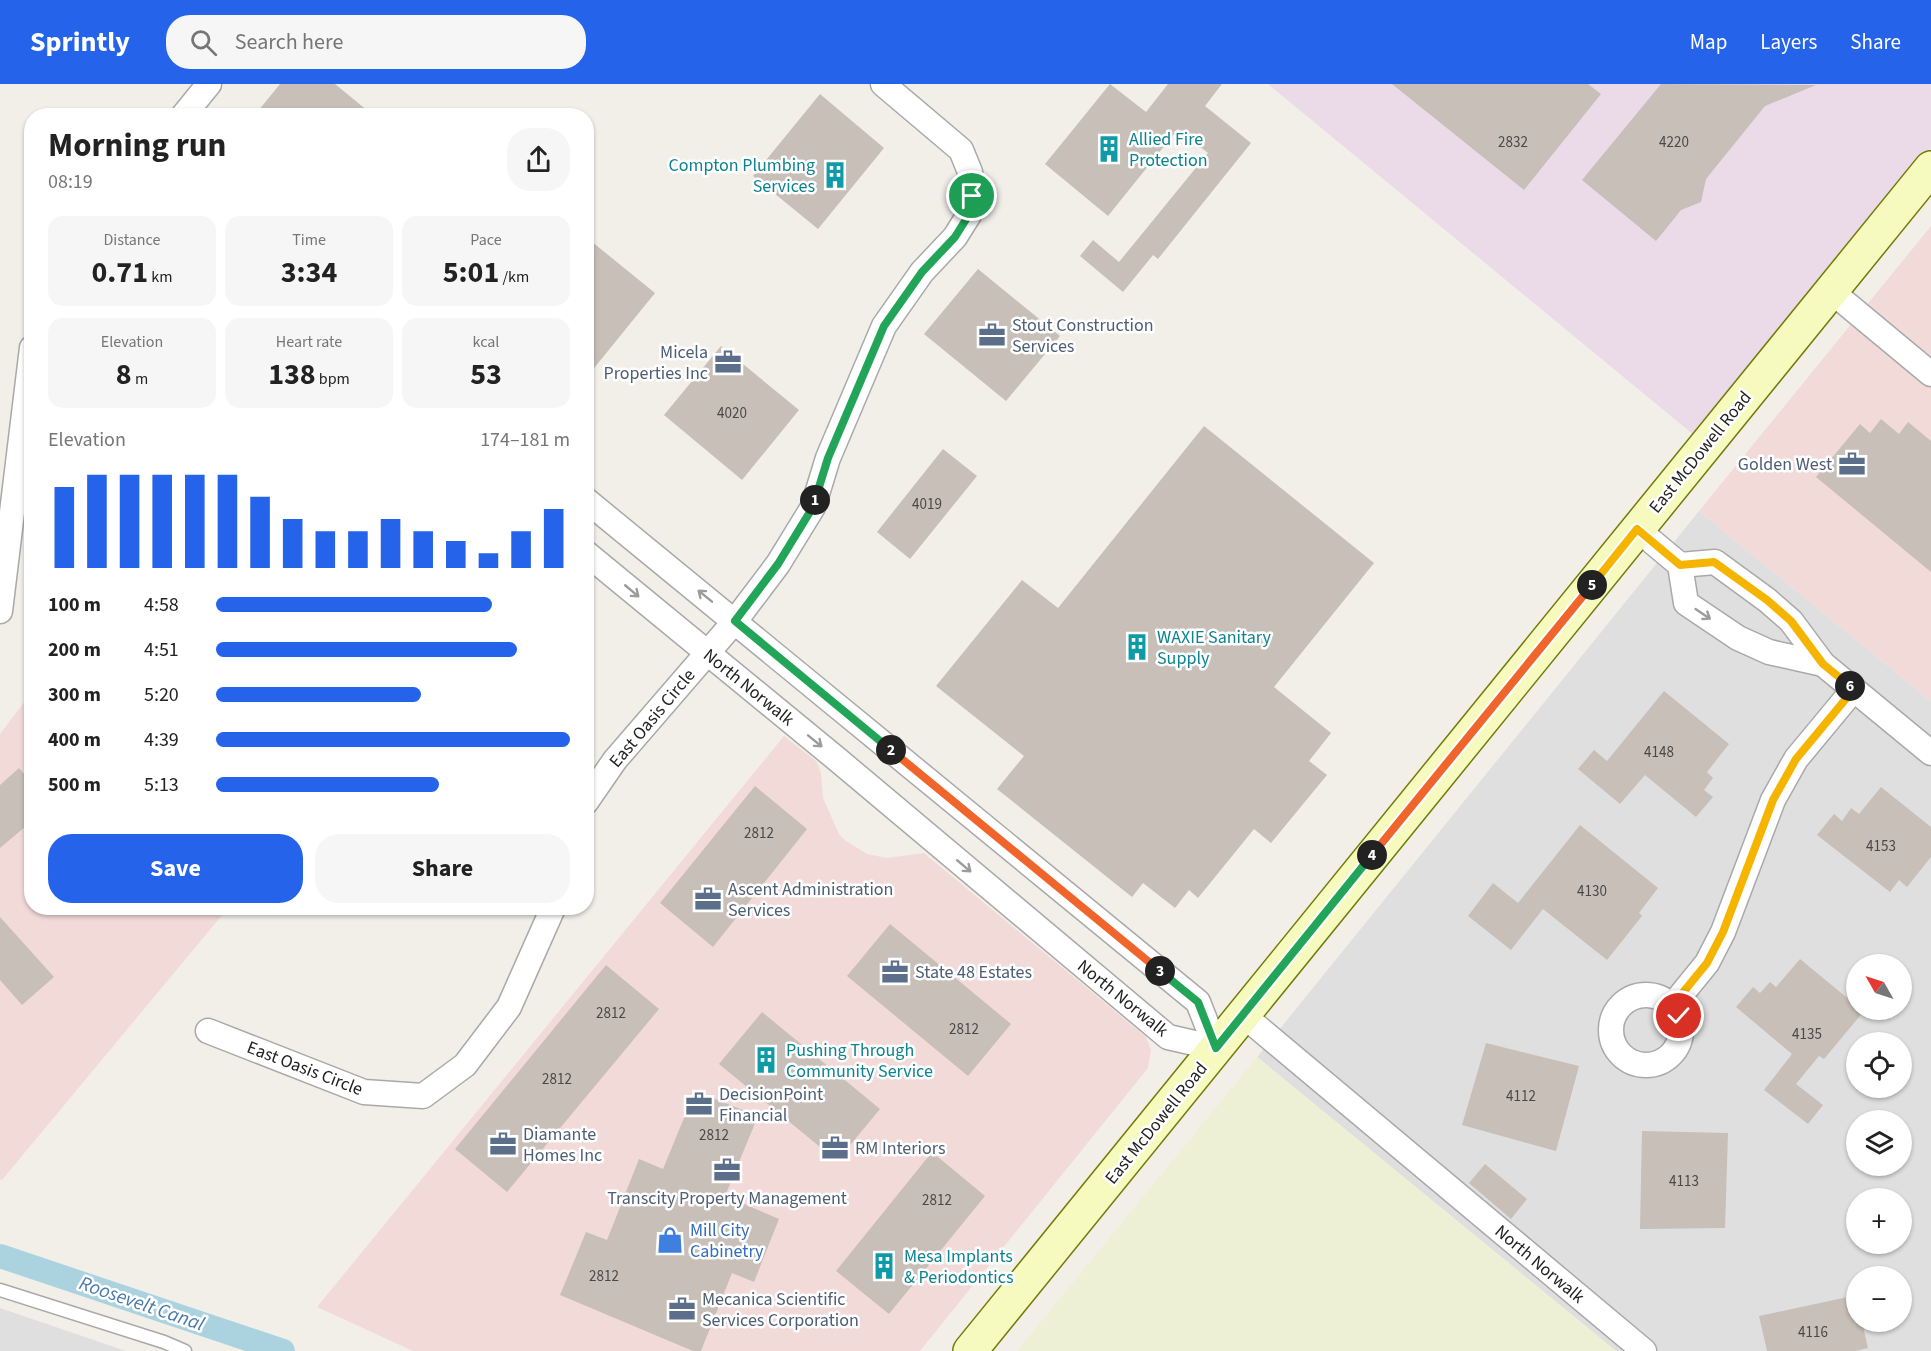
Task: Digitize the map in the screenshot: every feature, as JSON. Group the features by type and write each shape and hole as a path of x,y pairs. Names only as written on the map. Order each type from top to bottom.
{"main road":[{"name":"East McDowell Road","path":"970,1351 1931,168"}],"street":[{"path":"189,108 208,84"},
{"name":"East Oasis Circle","path":"594,790 615,760 721,637 778,564 813,507 828,458 884,326 922,272 955,237 970,213 972,196 970,172 961,150 883,84"},
{"path":"1831,291 1931,374"},
{"path":"0,611 24,414"},
{"name":"North Norwalk","path":"594,508 838,760 1168,1037 1216,1048"},
{"path":"1637,529 1680,565 1686,603 1738,638 1769,652 1823,664"},
{"name":"North Norwalk","path":"594,558 721,637 1198,1002 1216,1048"},
{"path":"1680,565 1714,562 1767,600 1791,621 1823,664 1931,753"},
{"path":"1672,1006 1707,963 1723,932 1773,800 1796,759 1854,689"},
{"name":"East Oasis Circle","path":"208,1031 364,1092 423,1096 465,1065 509,1007 550,915"},
{"name":"North Norwalk","path":"1243,1015 1644,1351"}],"lane":[{"path":"0,1290 164,1342 185,1351"}],"shaded area":[{"path":"1268,84 1931,84 1931,168 1706,445"},
{"path":"1931,226 1931,701 1699,511"},
{"path":"1699,511 1931,701 1931,1351 1616,1351 1257,1057"},
{"path":"24,702 24,915 222,915 2,1180 0,1179 0,734"},
{"path":"784,736 817,762 821,773 823,798 839,834 846,841 867,854 887,858 924,853 1146,1037 1151,1050 1148,1068 920,1351 413,1351 317,1307"},
{"path":"0,1308 126,1351 0,1351"}],"green space":[{"path":"1257,1057 1616,1351 1017,1351"}],"building":[{"path":"280,84 335,84 364,108 260,108"},
{"path":"1110,84 1146,112 1168,84 1222,84 1205,106 1251,143 1158,259 1153,255 1123,292 1080,256 1093,240 1119,262 1208,153 1178,129 1108,216 1045,164"},
{"path":"1392,84 1588,84 1601,94 1524,190"},
{"path":"1661,84 1816,85 1765,106 1706,179 1701,202 1681,210 1656,241 1582,180"},
{"path":"820,94 884,148 818,229 753,176"},
{"path":"594,243 655,293 594,368"},
{"name":"Stout Construction Services","path":"978,269 1060,336 1006,401 924,334"},
{"path":"721,346 799,410 742,480 664,415"},
{"path":"1881,419 1899,434 1908,422 1931,441 1931,572 1816,477 1860,424 1870,433"},
{"name":"WAXIE Sanitary Supply","path":"1204,426 1374,563 1274,687 1331,733 1309,761 1327,775 1271,843 1254,829 1198,898 1189,890 1175,908 1143,883 1132,897 997,789 1024,756 936,686 1022,580 1058,608"},
{"path":"943,449 977,476 910,559 877,532"},
{"path":"1664,691 1729,744 1707,772 1713,778 1704,790 1713,797 1696,817 1645,775 1620,804 1578,769 1594,750 1607,761"},
{"path":"19,768 24,774 24,828 0,848 0,785"},
{"path":"755,786 807,829 713,947 660,903"},
{"path":"1881,787 1931,827 1931,857 1907,887 1899,880 1890,892 1817,835 1834,814 1842,821 1851,808 1859,814"},
{"path":"1580,825 1658,888 1639,913 1642,916 1607,960 1543,909 1511,950 1468,916 1493,883 1518,903"},
{"path":"0,917 54,977 22,1005 0,980"},
{"path":"890,924 1011,1024 968,1076 847,976"},
{"path":"1800,959 1846,997 1846,1020 1856,1020 1824,1059 1819,1056 1796,1084 1823,1105 1808,1124 1764,1090 1792,1054 1736,1007 1753,987 1760,993 1770,982 1776,987"},
{"path":"606,965 659,1009 507,1192 455,1149"},
{"path":"762,1012 880,1109 837,1161 719,1064"},
{"path":"1486,1043 1579,1066 1556,1151 1462,1125"},
{"path":"695,1091 758,1116 725,1196 779,1219 754,1282 732,1273 701,1351 693,1351 560,1295 586,1232 607,1240 639,1159 663,1169"},
{"path":"1642,1131 1728,1133 1725,1228 1640,1229"},
{"path":"932,1152 985,1196 889,1314 836,1271"},
{"path":"1485,1164 1527,1199 1511,1219 1469,1183"},
{"path":"1846,1297 1846,1332 1864,1332 1868,1348 1855,1351 1767,1351 1759,1316"}],"waterway":[{"name":"Roosevelt Canal","path":"0,1256 283,1351"}],"place":[{"name":"Allied Fire Protection","path":"1109,149"},
{"name":"Compton Plumbing Services","path":"835,175"},
{"name":"Stout Construction Services","path":"992,335"},
{"name":"Micela Properties Inc","path":"728,362"},
{"name":"Golden West","path":"1852,464"},
{"name":"WAXIE Sanitary Supply","path":"1137,647"},
{"name":"Ascent Administration Services","path":"708,899"},
{"name":"State 48 Estates","path":"895,972"},
{"name":"Pushing Through Community Service","path":"766,1060"},
{"name":"DecisionPoint Financial","path":"699,1104"},
{"name":"Diamante Homes Inc","path":"503,1144"},
{"name":"RM Interiors","path":"835,1148"},
{"name":"Transcity Property Management","path":"727,1170"},
{"name":"Mill City Cabinetry","path":"670,1240"},
{"name":"Mesa Implants & Periodontics","path":"884,1266"},
{"name":"Mecanica Scientific Services Corporation","path":"682,1309"}],"route":[{"path":"972,196 970,213 955,237 922,272 884,326 828,458 813,507 778,564 735,621 1198,1002 1216,1048 1637,529 1680,565 1714,562 1767,600 1791,621 1823,664 1854,689 1796,759 1773,800 1723,932 1707,963 1672,1006 1679,1016"}]}
